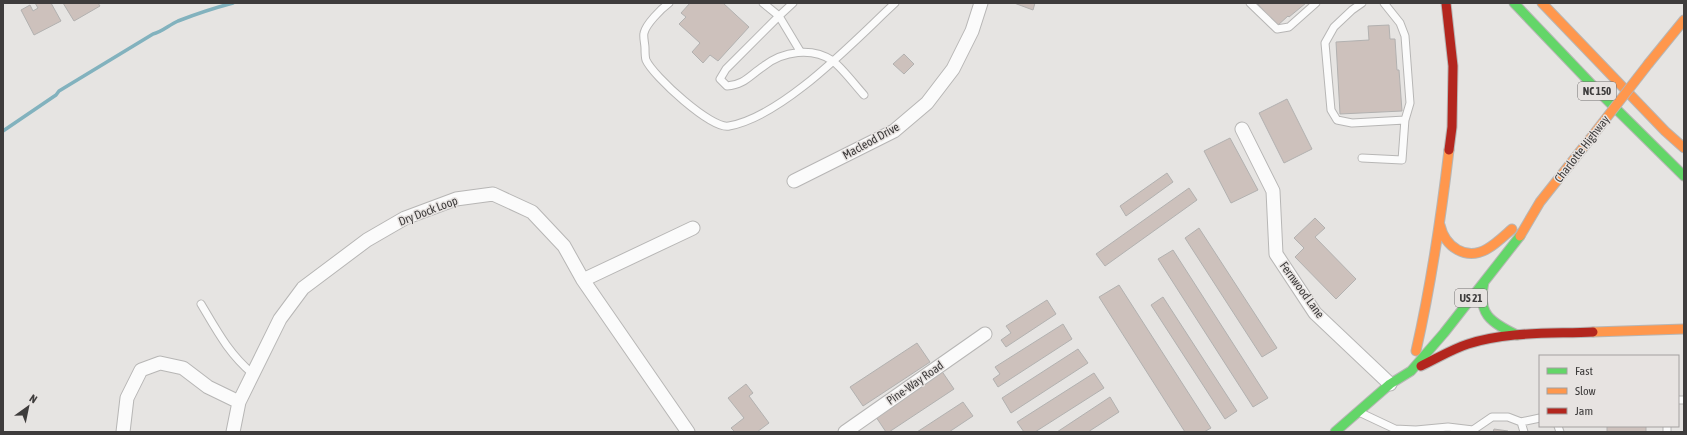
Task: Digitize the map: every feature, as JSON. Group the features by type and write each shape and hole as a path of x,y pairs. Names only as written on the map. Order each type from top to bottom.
{"main road":[{"name":"NC 150","path":"1514,3 1580,74 1684,176"},
{"name":"NC 150","path":"1542,3 1665,131 1684,148"},
{"path":"1429,334 1414,353 1428,299 1435,245 1440,225 1451,134 1454,96 1449,6"},
{"name":"Charlotte Highway","path":"1490,256 1512,229 1540,202 1684,20"},
{"name":"Charlotte Highway","path":"1335,432 1390,384 1410,371 1444,333 1520,236 1540,202"},
{"path":"1440,225 1442,235 1448,244 1457,250 1469,254 1481,252 1512,229"},
{"path":"1484,282 1480,294 1483,309 1492,322 1517,334"},
{"path":"1410,371 1467,344 1485,339 1517,334 1684,329"},
{"name":"Charlotte Highway","path":"1390,384 1403,365"}],"street":[{"name":"Macleod Drive","path":"794,181 894,131 927,103 953,69 972,31 981,3"},
{"name":"Fernwood Lane","path":"1242,128 1273,191 1276,254 1315,313 1390,384"},
{"name":"Dry Dock Loop","path":"233,432 239,402 280,319 303,288 367,240 405,218 456,199 493,194 532,212 564,246 583,280 688,432"},
{"path":"583,280 693,228"},
{"name":"Pine-Way Road","path":"845,432 985,334"},
{"path":"123,432 127,398 141,370 160,363 183,368 208,387 239,402"}],"lane":[{"path":"668,3 658,11 644,33 646,60 686,103 708,119 727,127 756,118 789,97 833,61 895,3"},
{"path":"763,3 779,16 800,52"},
{"path":"793,3 726,68 720,79 728,86 738,86 765,64 782,56 800,52 817,54 833,61 864,95"},
{"path":"1250,3 1276,29 1289,27 1316,3"},
{"path":"1362,3 1352,10 1334,28 1326,43 1331,110 1337,120 1352,123 1405,119"},
{"path":"1362,158 1402,160 1405,119 1410,103 1405,36 1400,23 1384,3"},
{"path":"201,304 234,357 253,374"},
{"path":"1359,412 1395,429 1416,430 1448,426 1473,430 1492,417 1508,417 1521,422 1539,418"},
{"path":"1521,422 1524,432"}],"building":[{"path":"35,3 51,3 61,21 34,35 21,10 30,5 33,11 38,8"},
{"path":"63,3 98,3 100,6 74,21"},
{"path":"690,3 723,3 749,27 718,61 710,55 703,63 692,52 700,43 679,24 686,17 681,13"},
{"path":"1014,3 1035,3 1033,10"},
{"path":"1257,3 1306,3 1277,26"},
{"path":"1389,25 1390,39 1395,39 1402,111 1340,114 1336,42 1369,40 1368,26"},
{"path":"904,54 914,64 904,74 893,64"},
{"path":"1287,99 1312,149 1284,163 1259,113"},
{"path":"1230,138 1258,190 1231,203 1204,151"},
{"path":"1167,173 1173,182 1126,216 1120,206"},
{"path":"1189,188 1197,200 1105,266 1096,254"},
{"path":"1315,218 1325,228 1315,237 1356,279 1336,299 1295,257 1304,248 1294,238"},
{"path":"1199,228 1277,348 1262,357 1185,238"},
{"path":"1173,250 1268,398 1253,407 1158,259"},
{"path":"1119,285 1211,428 1204,432 1185,432 1099,297"},
{"path":"1163,297 1237,411 1225,419 1151,305"},
{"path":"1047,300 1056,314 1006,347 1001,340 1011,333 1006,326"},
{"path":"1063,324 1072,339 998,387 993,379 1000,374 995,367"},
{"path":"917,343 930,362 863,406 850,387"},
{"path":"1078,349 1088,363 1011,413 1002,398"},
{"path":"941,370 954,389 889,432 886,432 874,414"},
{"path":"1094,373 1104,388 1035,432 1024,432 1017,422"},
{"path":"746,384 753,393 749,396 769,423 757,432 735,432 731,428 744,418 728,398"},
{"path":"1110,397 1119,412 1088,432 1057,432"},
{"path":"963,402 973,416 949,432 917,432"},
{"path":"1607,427 1646,427 1646,432 1607,432"},
{"path":"1494,429 1508,431 1508,432 1493,432"}],"waterway":[{"path":"3,131 56,95 59,91 153,34 178,21 233,3"}],"traffic: fast":[{"path":"1514,3 1598,91 1684,176"},
{"path":"1335,432 1390,384 1411,371 1444,333 1520,236"},
{"path":"1484,282 1482,302 1488,316 1499,326 1517,335"}],"traffic: slow":[{"path":"1542,3 1665,131 1684,148"},
{"path":"1649,63 1684,20"},
{"path":"1590,139 1649,63"},
{"path":"1520,236 1540,202 1590,139"},
{"path":"1416,351 1435,251 1449,150"},
{"path":"1440,225 1446,240 1458,250 1472,253 1487,249 1512,229"},
{"path":"1593,332 1684,329"}],"traffic: jam":[{"path":"1446,3 1453,66 1452,127 1449,150"},
{"path":"1421,366 1468,344 1498,337 1530,334 1593,332"}]}
